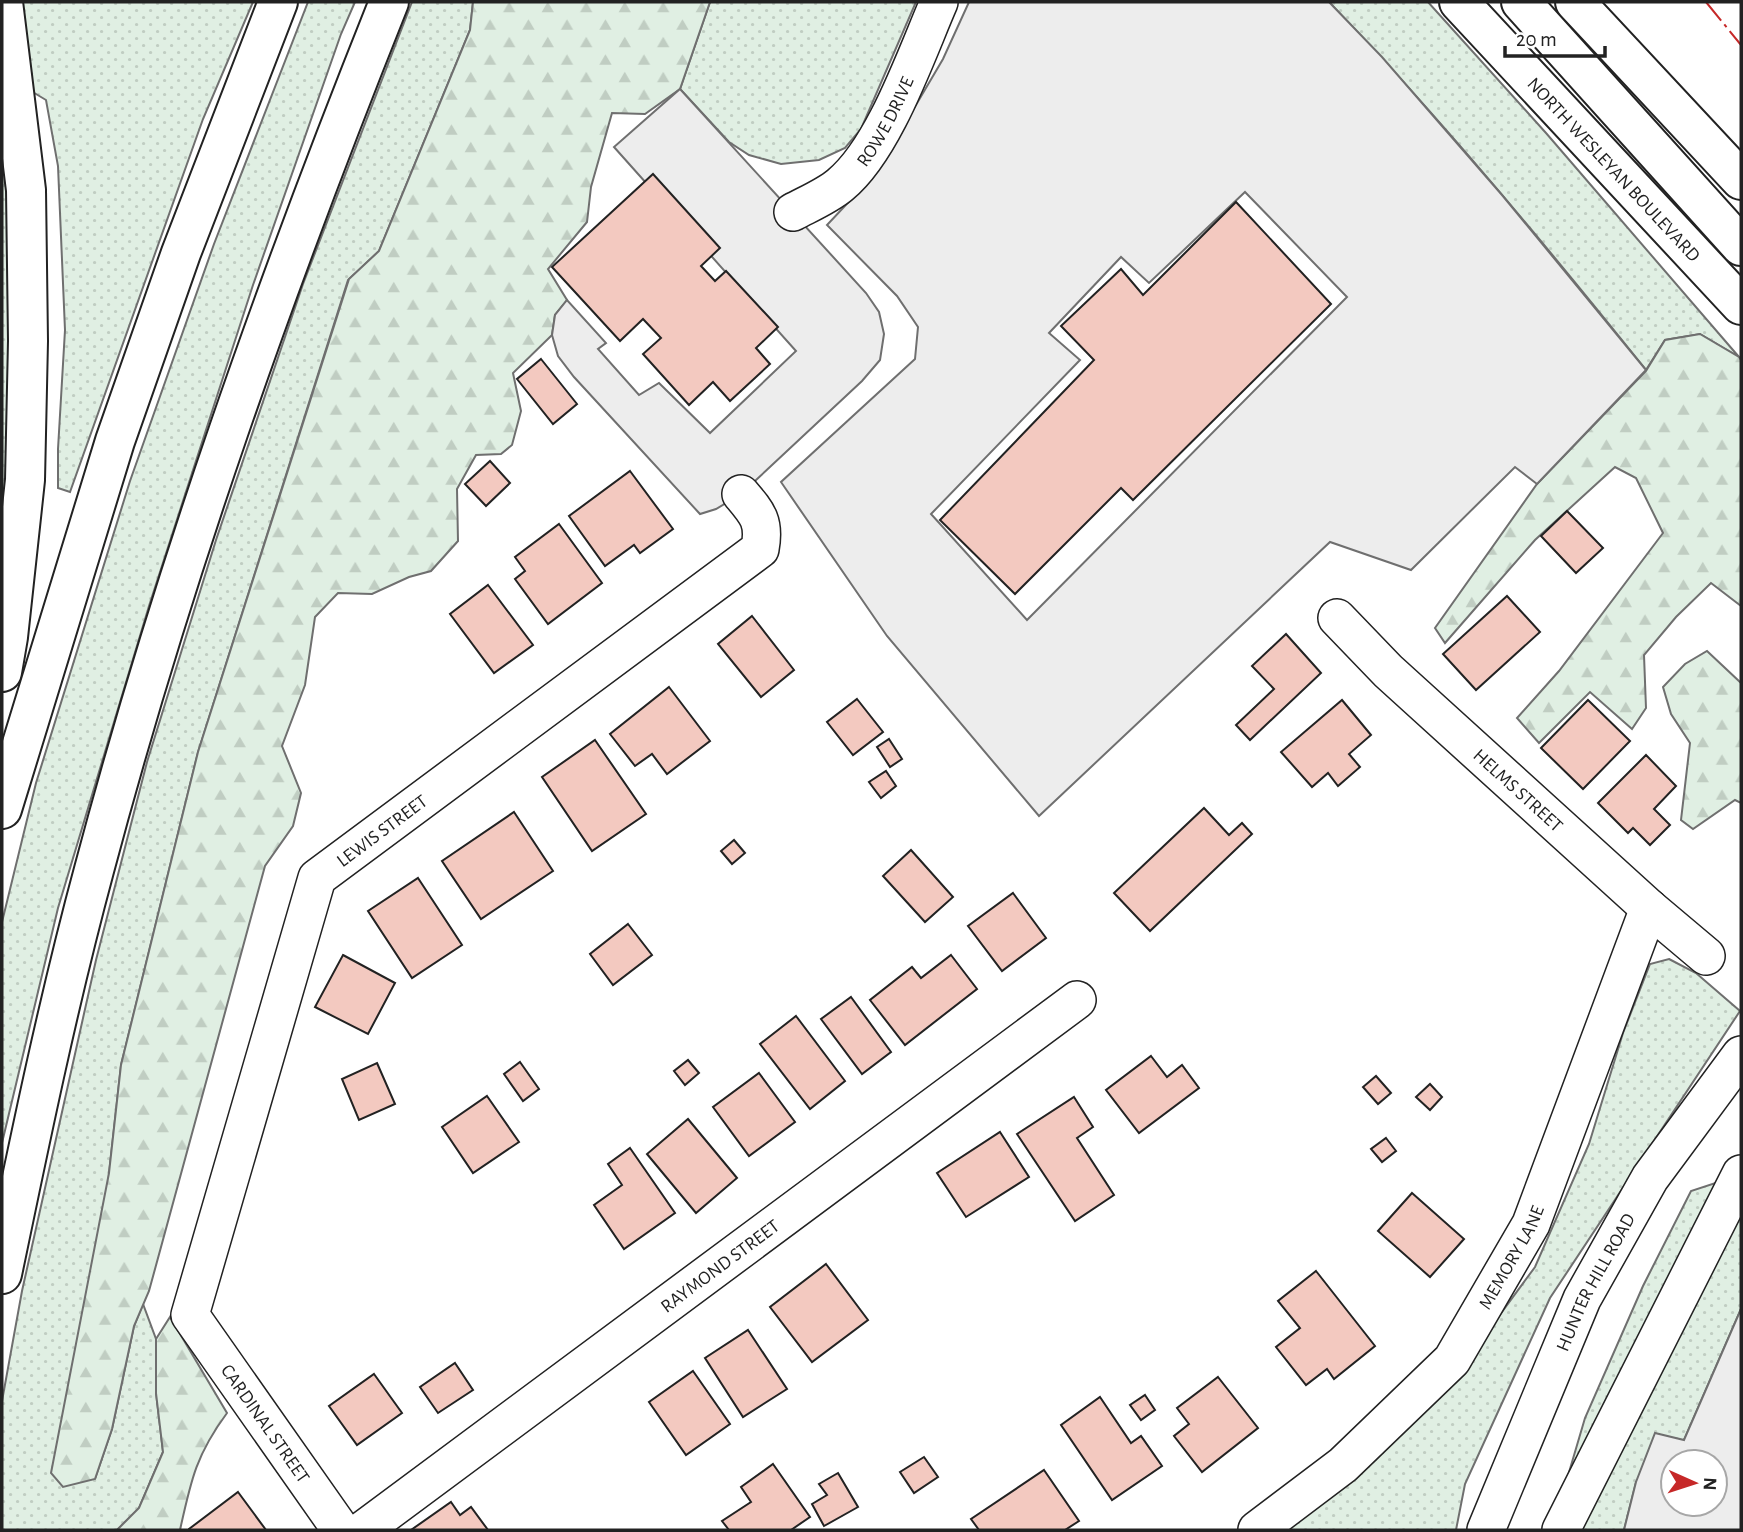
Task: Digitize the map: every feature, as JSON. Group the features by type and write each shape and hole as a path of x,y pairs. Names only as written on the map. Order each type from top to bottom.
{"highway":[{"path":"2,672 25,480 28,341 26,190 3,2"},
{"path":"2,809 115,441 181,253 278,2"},
{"path":"2,1274 36,1112 94,871 157,650 230,423 314,188 388,2"},
{"name":"NORTH WESLEYAN BOULEVARD","path":"1459,2 1741,305"},
{"path":"1521,2 1741,246"},
{"path":"1574,2 1741,180"}],"street":[{"name":"ROWE DRIVE","path":"793,212 840,186 865,159 895,104 939,2"},
{"name":"LEWIS STREET","path":"190,1315 317,878 760,549 763,531 757,512 741,494"},
{"name":"HELMS STREET","path":"1336,618 1388,671 1649,908 1706,956"},
{"name":"MEMORY LANE","path":"1257,1530 1343,1465 1452,1360 1531,1224 1649,908"},
{"name":"RAYMOND STREET","path":"363,1530 1077,1000"},
{"name":"HUNTER HILL ROAD","path":"1486,1530 1582,1299 1650,1178 1741,1055"},
{"path":"1561,1530 1741,1174"},
{"name":"CARDINAL STREET","path":"190,1315 341,1530"}],"green space":[{"path":"18,2 253,2 203,119 70,492 58,488 65,330 58,166 46,100 31,91"},
{"path":"308,2 355,2 341,34 253,285 149,606 58,908 2,1143 2,922 36,783 130,481 214,244"},
{"path":"412,2 473,2 470,30 379,251 348,280 198,752 121,1065 109,1173 95,1479 112,1429 134,1326 143,1304 156,1339 156,1393 163,1452 139,1508 117,1530 2,1530 2,1401 22,1291 96,960 147,762 216,540 303,284"},
{"path":"473,2 710,2 680,89 645,114 612,113 591,187 587,222 548,269 567,300 555,315 552,335 513,373 521,411 512,445 501,454 476,455 457,489 458,541 431,571 409,577 372,594 338,593 315,617 305,685 282,746 301,793 293,826 265,866 149,1291 134,1326 112,1429 95,1479 63,1487 51,1473 109,1173 121,1065 198,752 349,279 379,251 470,30"},
{"path":"710,2 916,2 861,129 845,148 819,160 781,164 749,155 729,142 680,89"},
{"path":"1329,2 1428,2 1546,133 1739,357 1700,334 1665,340 1646,370 1492,183 1412,91"},
{"path":"2,106 8,160 16,396 2,556"},
{"path":"1700,334 1741,360 1741,606 1711,583 1676,617 1644,655 1646,708 1632,729 1590,692 1539,743 1517,718 1559,671 1663,533 1636,478 1615,467 1535,540 1445,643 1435,628 1537,484 1646,371 1665,340"},
{"path":"1707,651 1741,683 1741,803 1735,800 1693,829 1681,820 1690,743 1671,714 1663,687 1685,664"},
{"path":"1669,959 1696,973 1740,1011 1550,1298 1465,1484 1456,1530 1284,1530 1448,1385 1535,1267 1589,1144 1623,1033 1650,964"},
{"path":"1741,1169 1741,1309 1684,1440 1675,1448 1659,1448 1659,1462 1636,1482 1624,1530 1552,1530 1585,1418 1643,1286 1691,1191 1740,1175"},
{"path":"170,1317 227,1413 201,1455 180,1530 117,1530 139,1508 163,1452 156,1393 156,1339"}],"shaded area":[{"path":"969,2 1329,2 1382,57 1502,195 1646,370 1537,484 1515,467 1411,570 1330,542 1039,816 887,636 781,482 915,359 918,327 897,296 827,225 876,173 943,59","holes":["1245,192 1347,297 1027,620 931,514 1080,360 1049,333 1121,257 1149,283"]},
{"path":"680,89 866,293 879,312 884,334 880,360 862,381 741,494 716,509 700,514 574,377 558,356 552,335 555,315 567,300 606,343 598,349 639,395 659,383 710,433 796,351 614,147"},
{"path":"1741,1309 1741,1530 1624,1530 1636,1482 1655,1433 1684,1440"}],"building":[{"path":"653,174 720,248 701,266 715,281 726,271 778,327 756,348 770,364 730,401 713,382 689,405 643,354 661,338 643,319 620,341 552,267"},
{"path":"1236,202 1331,304 1133,500 1121,488 1015,594 940,520 1094,360 1061,326 1121,269 1143,295"},
{"path":"541,359 577,404 553,424 517,379"},
{"path":"490,461 510,483 486,506 465,484"},
{"path":"630,471 673,529 640,553 634,545 605,566 569,516"},
{"path":"1567,511 1603,548 1576,573 1541,536"},
{"path":"559,524 602,583 548,624 515,579 525,571 515,557"},
{"path":"488,585 533,645 494,673 450,614"},
{"path":"1507,596 1540,632 1476,690 1443,654"},
{"path":"752,616 794,670 761,697 718,644"},
{"path":"1286,634 1321,673 1250,740 1236,725 1274,689 1252,666"},
{"path":"669,687 710,741 667,774 652,754 635,766 610,734"},
{"path":"857,699 883,732 853,755 827,722"},
{"path":"1342,700 1371,735 1349,754 1360,767 1338,786 1328,773 1312,787 1281,752"},
{"path":"1588,700 1630,741 1583,789 1541,748"},
{"path":"889,739 902,759 890,767 877,747"},
{"path":"595,740 646,814 592,851 542,777"},
{"path":"1646,755 1676,786 1654,809 1670,825 1650,845 1633,828 1628,833 1598,803"},
{"path":"886,771 896,786 881,798 869,782"},
{"path":"1204,808 1229,835 1242,823 1252,834 1150,931 1114,893"},
{"path":"514,812 553,871 481,919 442,861"},
{"path":"734,840 745,853 732,864 721,851"},
{"path":"911,850 953,897 925,922 883,876"},
{"path":"418,878 462,945 412,978 368,911"},
{"path":"1013,893 1046,938 1002,971 968,926"},
{"path":"628,924 652,955 613,985 590,954"},
{"path":"343,955 395,983 368,1034 315,1007"},
{"path":"951,955 977,989 905,1045 870,1000 912,967 921,978"},
{"path":"851,997 891,1052 862,1074 821,1019"},
{"path":"796,1016 845,1081 810,1109 760,1044"},
{"path":"1151,1056 1167,1077 1182,1065 1199,1088 1139,1133 1106,1090"},
{"path":"688,1060 699,1073 685,1085 674,1071"},
{"path":"520,1062 539,1089 523,1101 504,1074"},
{"path":"377,1063 395,1104 359,1120 342,1079"},
{"path":"759,1073 795,1122 749,1156 713,1107"},
{"path":"1376,1076 1391,1093 1378,1104 1363,1087"},
{"path":"1430,1084 1442,1097 1430,1110 1416,1097"},
{"path":"487,1096 519,1142 473,1173 442,1127"},
{"path":"1074,1097 1093,1127 1077,1138 1114,1195 1075,1221 1017,1134"},
{"path":"688,1119 737,1178 696,1213 647,1154"},
{"path":"1000,1132 1029,1177 966,1217 937,1173"},
{"path":"1386,1138 1396,1151 1382,1162 1371,1149"},
{"path":"630,1148 675,1213 624,1249 594,1205 622,1185 608,1164"},
{"path":"1412,1193 1464,1239 1430,1277 1378,1231"},
{"path":"826,1264 868,1320 812,1362 770,1307"},
{"path":"1316,1271 1375,1346 1334,1379 1327,1369 1306,1385 1276,1347 1300,1328 1278,1301"},
{"path":"748,1330 787,1389 743,1417 705,1358"},
{"path":"455,1363 473,1390 438,1413 420,1387"},
{"path":"693,1371 730,1424 686,1455 649,1402"},
{"path":"374,1374 402,1413 357,1445 329,1406"},
{"path":"1218,1377 1258,1428 1202,1472 1174,1436 1189,1424 1177,1408"},
{"path":"1145,1395 1155,1410 1141,1420 1130,1405"},
{"path":"1100,1397 1131,1443 1141,1436 1162,1466 1112,1500 1061,1425"},
{"path":"924,1457 938,1477 914,1493 900,1472"},
{"path":"773,1464 810,1517 791,1530 729,1530 722,1521 751,1502 741,1487"},
{"path":"1044,1470 1079,1521 1065,1530 979,1530 971,1519"},
{"path":"838,1473 858,1507 824,1526 812,1504 827,1495 819,1484"},
{"path":"238,1492 266,1530 189,1530 189,1529"},
{"path":"451,1502 460,1515 471,1507 488,1530 411,1530"}],"power":[{"path":"1706,2 1741,45"}]}
